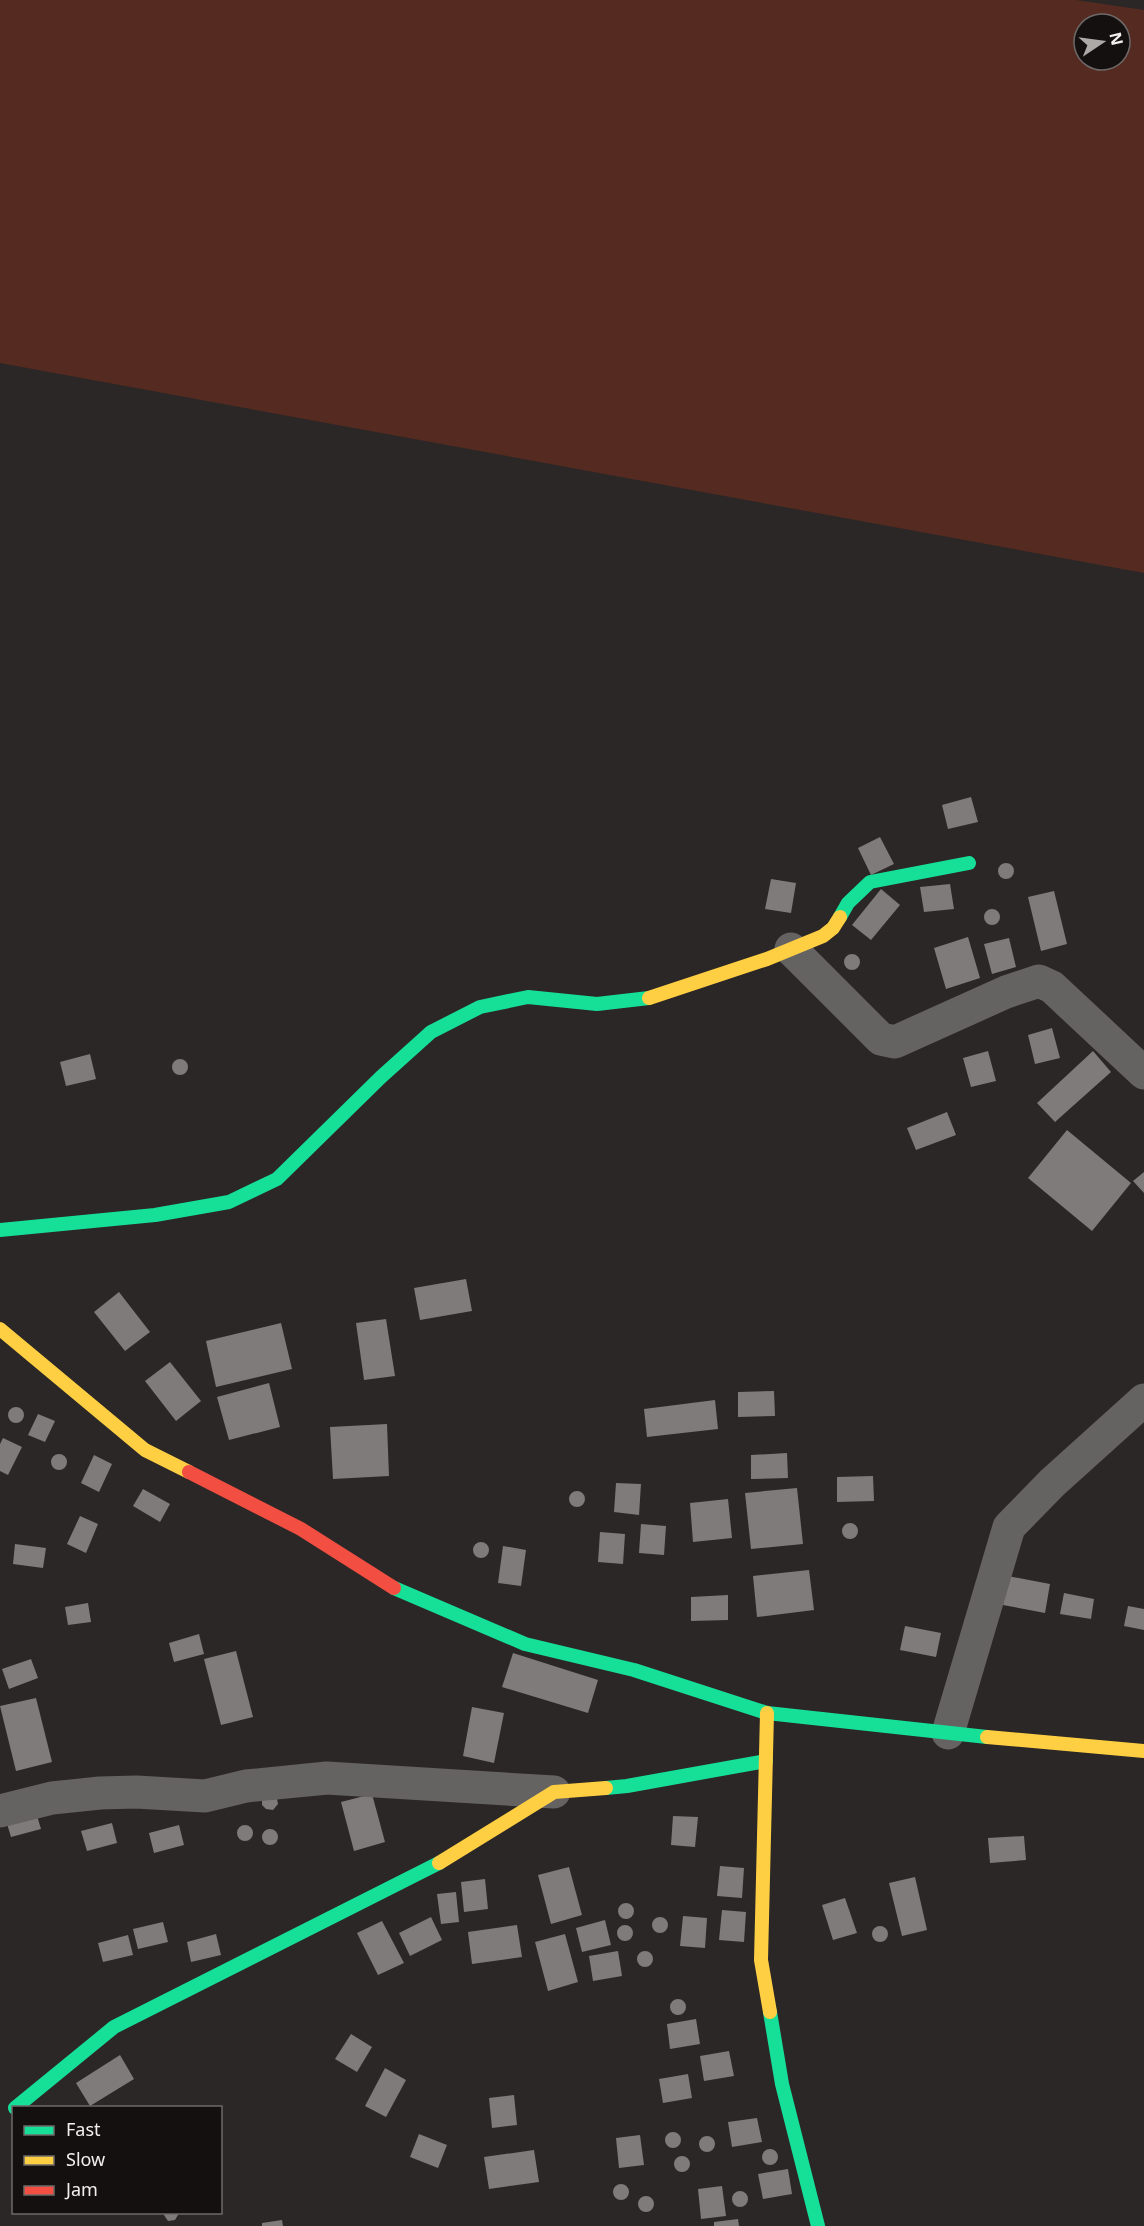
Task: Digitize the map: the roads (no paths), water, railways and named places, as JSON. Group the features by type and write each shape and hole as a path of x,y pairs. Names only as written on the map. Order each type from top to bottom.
{"street":[{"path":"0,1230 155,1215 229,1202 277,1179 381,1077 431,1032 480,1007 528,998 597,1004 647,999 767,959 823,936 833,928 848,903 870,882 969,863"},
{"path":"791,949 880,1039 895,1042 1006,992 1039,981 1052,987 1144,1073"},
{"path":"0,1329 145,1450 301,1529 397,1590 525,1644 634,1670 767,1713 1144,1751"},
{"path":"948,1733 1009,1527 1052,1483 1144,1400"},
{"path":"767,1713 761,1960 782,2084 818,2226"},
{"path":"0,1811 52,1798 71,1796 136,1792 205,1796 246,1786 327,1778 554,1792 627,1786 766,1761"},
{"path":"16,2106 114,2027 447,1860 554,1792"},
{"path":"0,2120 12,2110"}]}
